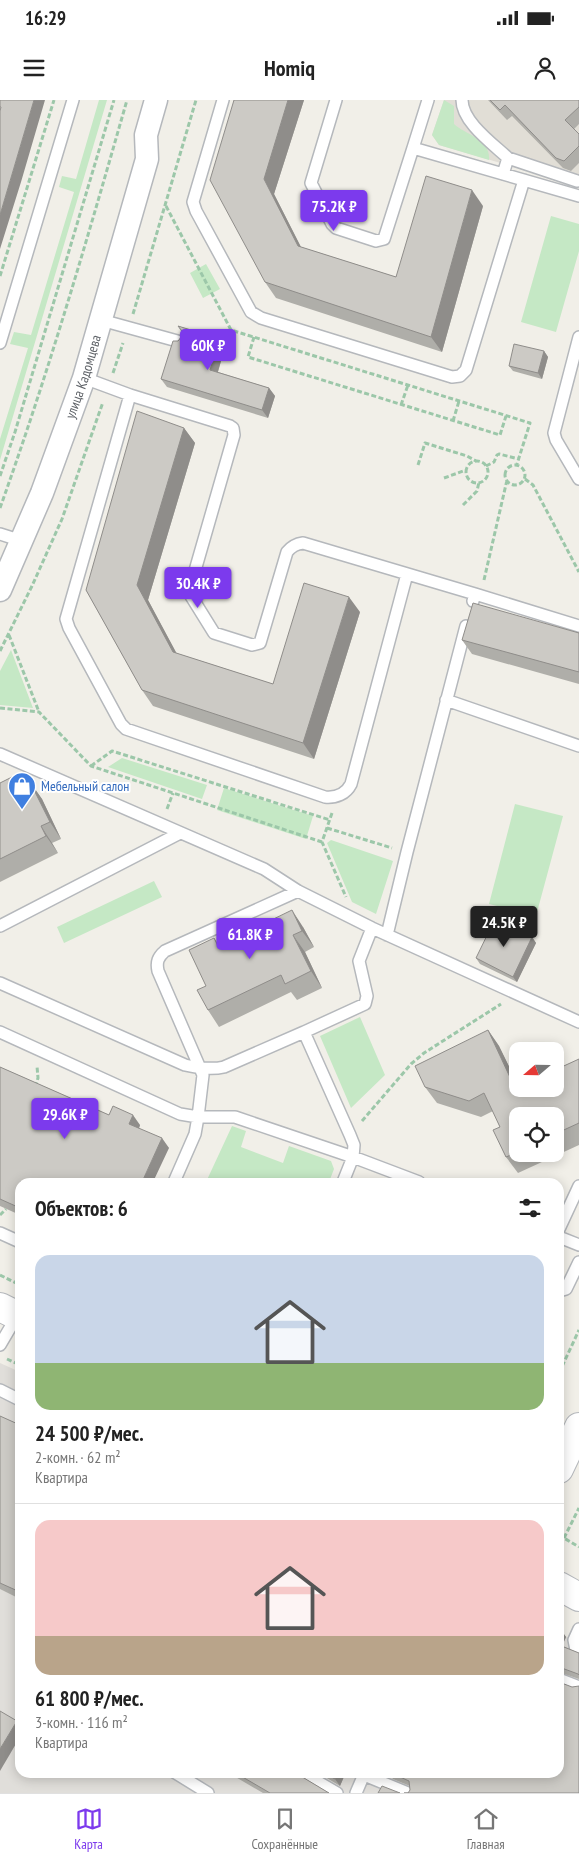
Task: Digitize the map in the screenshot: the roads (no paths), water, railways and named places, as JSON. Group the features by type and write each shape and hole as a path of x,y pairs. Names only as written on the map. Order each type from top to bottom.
{"street":[{"name":"улица Кадомцева","path":"0,590 42,493 84,378 147,159 146,135 156,100"},
{"name":"улица Кадомцева","path":"147,159 161,140 172,100"},
{"path":"564,1459 579,1427"},
{"path":"564,1589 579,1597"}],"lane":[{"path":"0,343 73,100"},
{"path":"223,100 193,202 250,312 261,318 452,377 460,376 466,370 524,180"},
{"path":"336,100 311,183 332,224 336,228 376,241 384,239 428,100"},
{"path":"413,148 574,195 578,180 508,158 467,118 462,106 462,100"},
{"path":"504,174 508,158"},
{"path":"101,320 181,342"},
{"path":"579,337 554,432 579,479"},
{"path":"84,378 233,428 234,435 190,588 191,596 214,633 252,645 260,643 287,552 298,544 303,543 579,626"},
{"path":"130,395 66,615 66,623 126,729 325,797 337,796 347,790 351,784 407,574"},
{"path":"0,534 22,541"},
{"path":"387,935 406,852 446,700 478,595"},
{"path":"446,700 579,746"},
{"path":"0,754 264,869 298,890 372,928 579,1022"},
{"path":"0,926 180,833"},
{"path":"176,1178 195,1134 203,1081 201,1068 158,971 158,958 165,951 298,890"},
{"path":"0,983 185,1065 201,1068 224,1067 361,1006 367,1000 367,996 359,961 372,928"},
{"path":"0,1032 180,1114 198,1117 235,1118 353,1157 408,1178"},
{"path":"304,1032 354,1146 353,1157 345,1178"},
{"path":"564,1218 579,1186"},
{"path":"0,1233 15,1240"},
{"path":"564,1239 579,1245"},
{"path":"564,1290 579,1262"},
{"path":"0,1345 12,1313"},
{"path":"0,1390 15,1398"},
{"path":"579,1628 574,1640 576,1650 579,1651"},
{"path":"564,1681 579,1687"},
{"path":"184,1778 208,1793"},
{"path":"311,1778 337,1793"},
{"path":"356,1793 362,1778"},
{"path":"373,1778 408,1793"}],"place":[{"name":"Мебельный салон","path":"22,810"}]}
